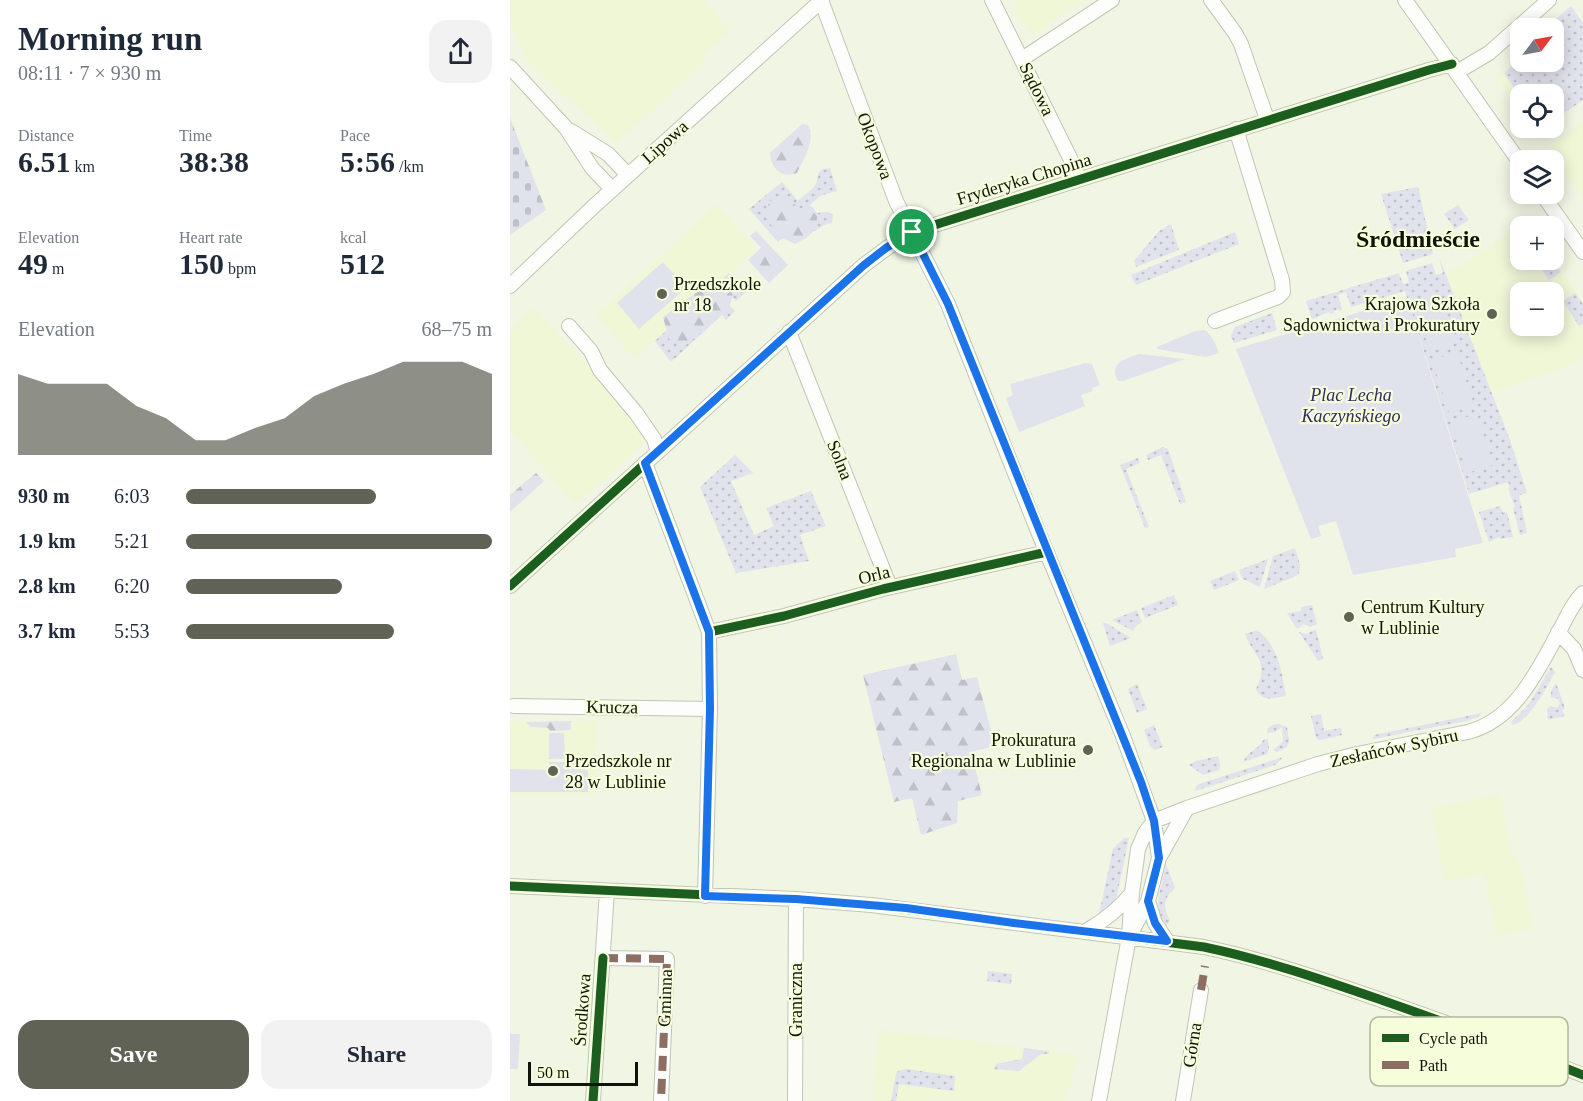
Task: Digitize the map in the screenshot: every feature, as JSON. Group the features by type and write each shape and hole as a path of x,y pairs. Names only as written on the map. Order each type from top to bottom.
{"street":[{"name":"Lipowa","path":"510,286 612,189 821,0"},
{"name":"Okopowa","path":"821,0 896,201 948,304 1123,736 1154,821 1159,858 1148,901 1129,937"},
{"name":"Sądowa","path":"992,0 1079,179"},
{"path":"1022,59 1112,0"},
{"path":"1211,0 1241,44 1267,119"},
{"path":"1406,0 1511,150"},
{"name":"Fryderyka Chopina","path":"510,586 864,265 912,232 1267,119 1429,70 1454,68 1489,53 1549,0"},
{"path":"510,67 566,128 592,168 612,189"},
{"path":"566,128 608,154 628,175"},
{"path":"1215,321 1278,297 1283,292 1282,280 1236,129"},
{"path":"1549,204 1583,252"},
{"path":"569,326 591,351 600,370 636,413 654,439 658,452"},
{"name":"Solna","path":"789,332 890,587"},
{"path":"645,463 709,632 710,709 705,896"},
{"name":"Orla","path":"709,632 784,616 890,587 1047,552"},
{"name":"Zesłańców Sybiru","path":"1154,821 1318,764 1484,727 1508,710 1523,694 1576,601 1583,593"},
{"path":"1558,632 1574,649 1583,670"},
{"name":"Krucza","path":"514,706 710,709"},
{"path":"1159,858 1187,808"},
{"path":"1099,1101 1129,937 1138,849 1145,833 1154,821"},
{"path":"510,886 796,899 906,908 1167,941 1223,951 1304,973 1427,1017"},
{"name":"Środkowa","path":"593,1101 608,891"},
{"path":"1086,931 1122,905 1132,893"},
{"name":"Graniczna","path":"795,1101 796,899"},
{"path":"1148,901 1155,923 1167,941"},
{"name":"Gminna","path":"603,958 667,959 661,1101"},
{"name":"Górna","path":"1183,1101 1201,990"},
{"path":"1568,1069 1583,1075"}],"shaded area":[{"path":"510,0 704,0 730,32 702,57 704,62 617,143 527,61 510,22"},
{"path":"1015,0 1088,0 1074,10 1072,7 1032,36 1013,10 1019,6"},
{"path":"1510,64 1510,68 1504,74 1511,84 1510,97 1496,77"},
{"path":"1583,123 1583,198 1564,170 1564,150 1550,150 1548,147"},
{"name":"Przedszkole nr 18","path":"716,204 756,249 635,359 596,316"},
{"name":"Krajowa Szkoła Sądownictwa i Prokuratury","path":"1510,233 1510,270 1561,270 1583,302 1583,358 1560,369 1492,393 1446,275"},
{"path":"533,307 623,403 642,429 646,441 575,505 510,430 510,330"},
{"name":"Przedszkole nr 28 w Lublinie","path":"510,721 597,721 595,794 510,795"},
{"path":"1500,794 1511,853 1521,866 1533,928 1497,936 1484,874 1444,882 1432,808"},
{"path":"878,1030 1079,1056 1070,1087 1068,1087 1066,1101 874,1101"}],"green space":[{"path":"1571,6 1583,23 1583,100 1564,113 1564,84 1511,84 1504,73 1510,67 1510,72 1564,72 1564,18 1557,18"},
{"path":"510,118 546,210 510,235"},
{"path":"802,124 808,125 810,143 797,173 786,175 775,168 770,153"},
{"path":"830,168 837,191 820,196 810,205 817,213 828,212 833,215 832,223 815,231 797,226 778,242 749,209 782,182 798,201 815,186 820,171"},
{"path":"1418,187 1433,254 1403,263 1381,194"},
{"path":"784,195 799,208 813,212 817,216 814,230 795,244 778,236 764,214 770,201"},
{"path":"1458,205 1469,220 1455,229 1444,214"},
{"path":"1171,224 1179,250 1136,267 1134,261 1159,231"},
{"path":"756,231 788,265 769,283 748,260 761,248 750,236"},
{"path":"1235,232 1239,244 1136,285 1131,275"},
{"path":"1439,257 1510,440 1527,493 1519,495 1527,533 1520,535 1508,482 1469,494 1405,291 1351,307 1346,292 1338,295 1342,310 1338,309 1334,313 1329,312 1312,319 1306,301 1399,273 1403,284 1409,283 1406,271 1432,263 1436,275 1443,273"},
{"path":"663,262 686,288 639,329 617,303"},
{"path":"1542,270 1560,270 1561,272 1549,280"},
{"path":"729,273 746,292 736,301 724,289 718,294 735,311 726,320 722,315 671,362 655,341"},
{"path":"730,287 733,297 728,309 685,346 669,339 663,317 700,290"},
{"path":"1438,292 1454,345 1430,352 1414,300"},
{"path":"1575,293 1583,304 1583,324 1579,326 1564,300"},
{"name":"Plac Lecha Kaczyńskiego","path":"1407,298 1483,543 1455,549 1456,557 1353,575 1336,521 1318,526 1321,536 1311,539 1236,349"},
{"path":"1272,313 1277,330 1234,343 1231,336 1235,327"},
{"path":"1204,330 1212,337 1219,353 1206,357 1157,349 1157,347 1195,331"},
{"path":"1457,352 1474,405 1449,413 1432,360"},
{"path":"1139,354 1185,359 1118,381 1115,375 1117,366 1124,360"},
{"path":"1086,363 1092,364 1100,385 1092,388 1093,391 1081,395 1085,406 1019,432 1006,398 1013,395 1010,384"},
{"path":"1477,414 1493,465 1467,473 1451,422"},
{"path":"1163,447 1168,449 1186,502 1180,504 1161,455 1148,460 1146,455"},
{"path":"735,455 753,473 731,481 754,535 774,526 766,508 811,491 826,526 800,535 809,561 736,573 700,487"},
{"path":"1138,458 1140,463 1126,469 1149,527 1145,528 1120,465"},
{"path":"536,473 544,481 510,512 510,495"},
{"path":"1500,506 1503,513 1507,512 1513,537 1500,539 1499,537 1489,542 1479,512"},
{"path":"1295,548 1300,565 1299,573 1264,589 1273,556"},
{"path":"1268,559 1260,587 1243,579 1239,570"},
{"path":"1235,571 1239,580 1214,590 1210,581"},
{"path":"1174,595 1178,605 1145,618 1141,608"},
{"path":"1312,605 1317,624 1310,627 1304,624 1296,628 1287,613 1301,611 1301,607"},
{"path":"1137,610 1142,622 1133,631 1112,620"},
{"path":"1103,623 1106,623 1131,638 1110,646"},
{"path":"1316,629 1323,659 1318,661 1299,632 1306,634"},
{"path":"1257,630 1270,643 1274,651 1281,669 1286,696 1265,698 1256,689 1260,680 1261,665 1245,634"},
{"path":"956,654 962,680 977,677 995,746 971,752 982,795 958,801 957,823 921,835 912,798 894,802 863,675"},
{"path":"1551,667 1555,672 1537,703 1525,717 1513,725 1511,722 1529,704"},
{"path":"1556,683 1565,708 1562,710 1565,716 1548,720 1547,709 1551,706 1557,708 1560,704 1559,699 1551,697 1551,691"},
{"path":"1137,684 1147,709 1137,713 1128,689"},
{"path":"1482,713 1466,721 1373,739 1374,735"},
{"path":"1321,714 1324,731 1341,728 1342,735 1320,740 1316,738 1311,716"},
{"path":"571,721 571,730 550,731 548,728 531,727 526,722"},
{"path":"1279,724 1287,727 1289,740 1287,747 1277,752 1273,750 1283,742 1282,727 1275,732 1267,733 1271,726"},
{"path":"1154,725 1163,747 1155,750 1150,746 1144,730"},
{"path":"549,733 564,733 565,759 549,759"},
{"path":"1264,739 1268,739 1267,754 1243,762 1259,746"},
{"path":"1218,756 1219,770 1203,775 1189,765 1196,761"},
{"path":"1283,757 1275,765 1195,791 1199,784"},
{"path":"549,762 578,762 588,771 588,792 510,792 510,769 549,770"},
{"path":"1124,838 1129,838 1115,903 1101,917 1099,914 1113,849"},
{"path":"1166,864 1175,888 1165,902 1170,920 1166,927 1158,905"},
{"path":"988,971 1012,974 1011,984 987,981"},
{"path":"510,1034 520,1034 518,1069 510,1069"},
{"path":"1024,1048 1049,1051 1048,1054 1041,1054 1019,1071 994,1069 996,1064 1022,1059"},
{"path":"906,1069 955,1076 954,1091 899,1084 896,1101 891,1101 896,1074"}],"marked path":[{"path":"603,958 667,959 661,1101"},
{"path":"1201,990 1205,966"}],"cycle path":[{"path":"510,586 864,265 912,232 1452,64"},
{"path":"709,632 1047,552"},
{"path":"510,886 796,899 871,905 1204,947 1341,986 1430,1017"},
{"path":"593,1101 603,958"},
{"path":"1568,1069 1583,1075"}],"place":[{"name":"Przedszkole nr 18","path":"662,294"},
{"name":"Krajowa Szkoła Sądownictwa i Prokuratury","path":"1492,314"},
{"name":"Centrum Kultury w Lublinie","path":"1349,617"},
{"name":"Prokuratura Regionalna w Lublinie","path":"1088,750"},
{"name":"Przedszkole nr 28 w Lublinie","path":"553,771"}],"district":[{"name":"Śródmieście","path":"1418,239"}],"route":[{"path":"912,232 948,304 1141,782 1154,821 1159,858 1148,901 1155,923 1167,941 906,908 796,899 705,896 710,709 709,632 645,463 864,265 912,232"}]}
